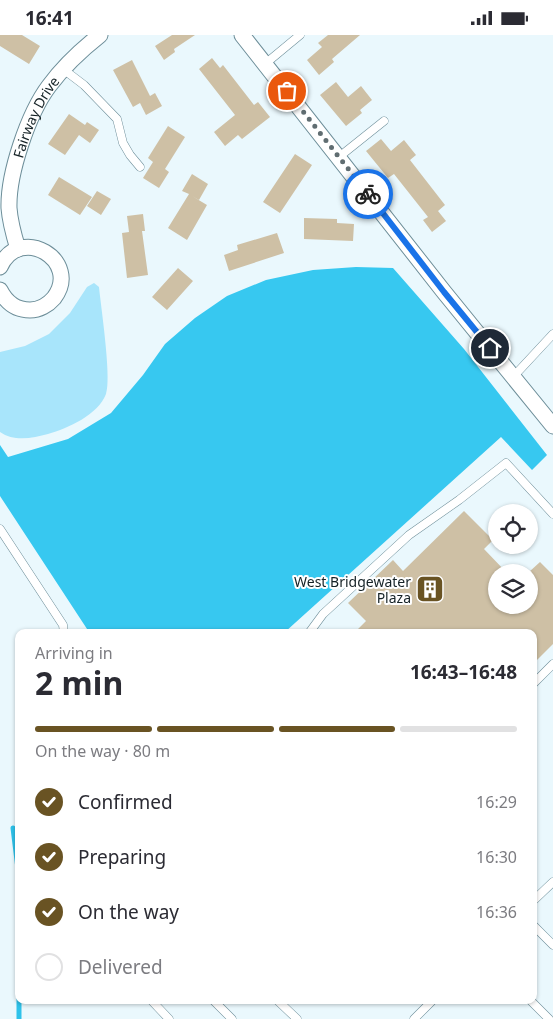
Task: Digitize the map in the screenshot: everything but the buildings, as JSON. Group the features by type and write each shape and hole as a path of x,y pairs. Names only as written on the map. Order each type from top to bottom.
{"street":[{"name":"Fairway Drive","path":"18,249 9,208 10,185 33,115 48,87 63,69 100,35"},
{"path":"242,35 444,292 553,426"},
{"path":"0,267 6,257 24,247 37,248 43,251 54,259 60,271 59,290 51,301 40,308 33,310 20,309 13,306 0,290"}],"lane":[{"path":"265,63 300,35"},
{"path":"63,69 108,107 117,119 123,143 140,167"},
{"path":"339,157 384,121"},
{"path":"514,376 553,334"},
{"path":"312,629 323,614 408,535 459,500 506,463 553,514"},
{"path":"0,529 63,629"},
{"path":"537,680 553,664"},
{"path":"537,897 553,881"},
{"path":"537,929 553,945"},
{"path":"154,1004 169,1019"},
{"path":"217,1004 232,1019"},
{"path":"281,1004 297,1019"},
{"path":"414,1019 429,1004"},
{"path":"534,1004 549,1019"}],"shaded area":[{"path":"356,267 393,268 464,349 547,455 532,470 501,437 288,629 87,629 0,496 0,445 8,457 68,439 111,413 143,375 165,344 195,318 227,296 266,280 313,270"},
{"path":"94,283 99,287 107,359 108,386 102,402 82,420 48,434 30,438 17,438 0,432 0,352 25,346 49,334 70,313 87,287"}],"waterway":[{"path":"13,828 15,844"},
{"path":"19,1004 19,1019"}],"way so far":[{"path":"287,91 368,194"}],"place":[{"name":"West Bridgewater Plaza","path":"430,589"}],"route":[{"path":"368,194 490,348"}]}
